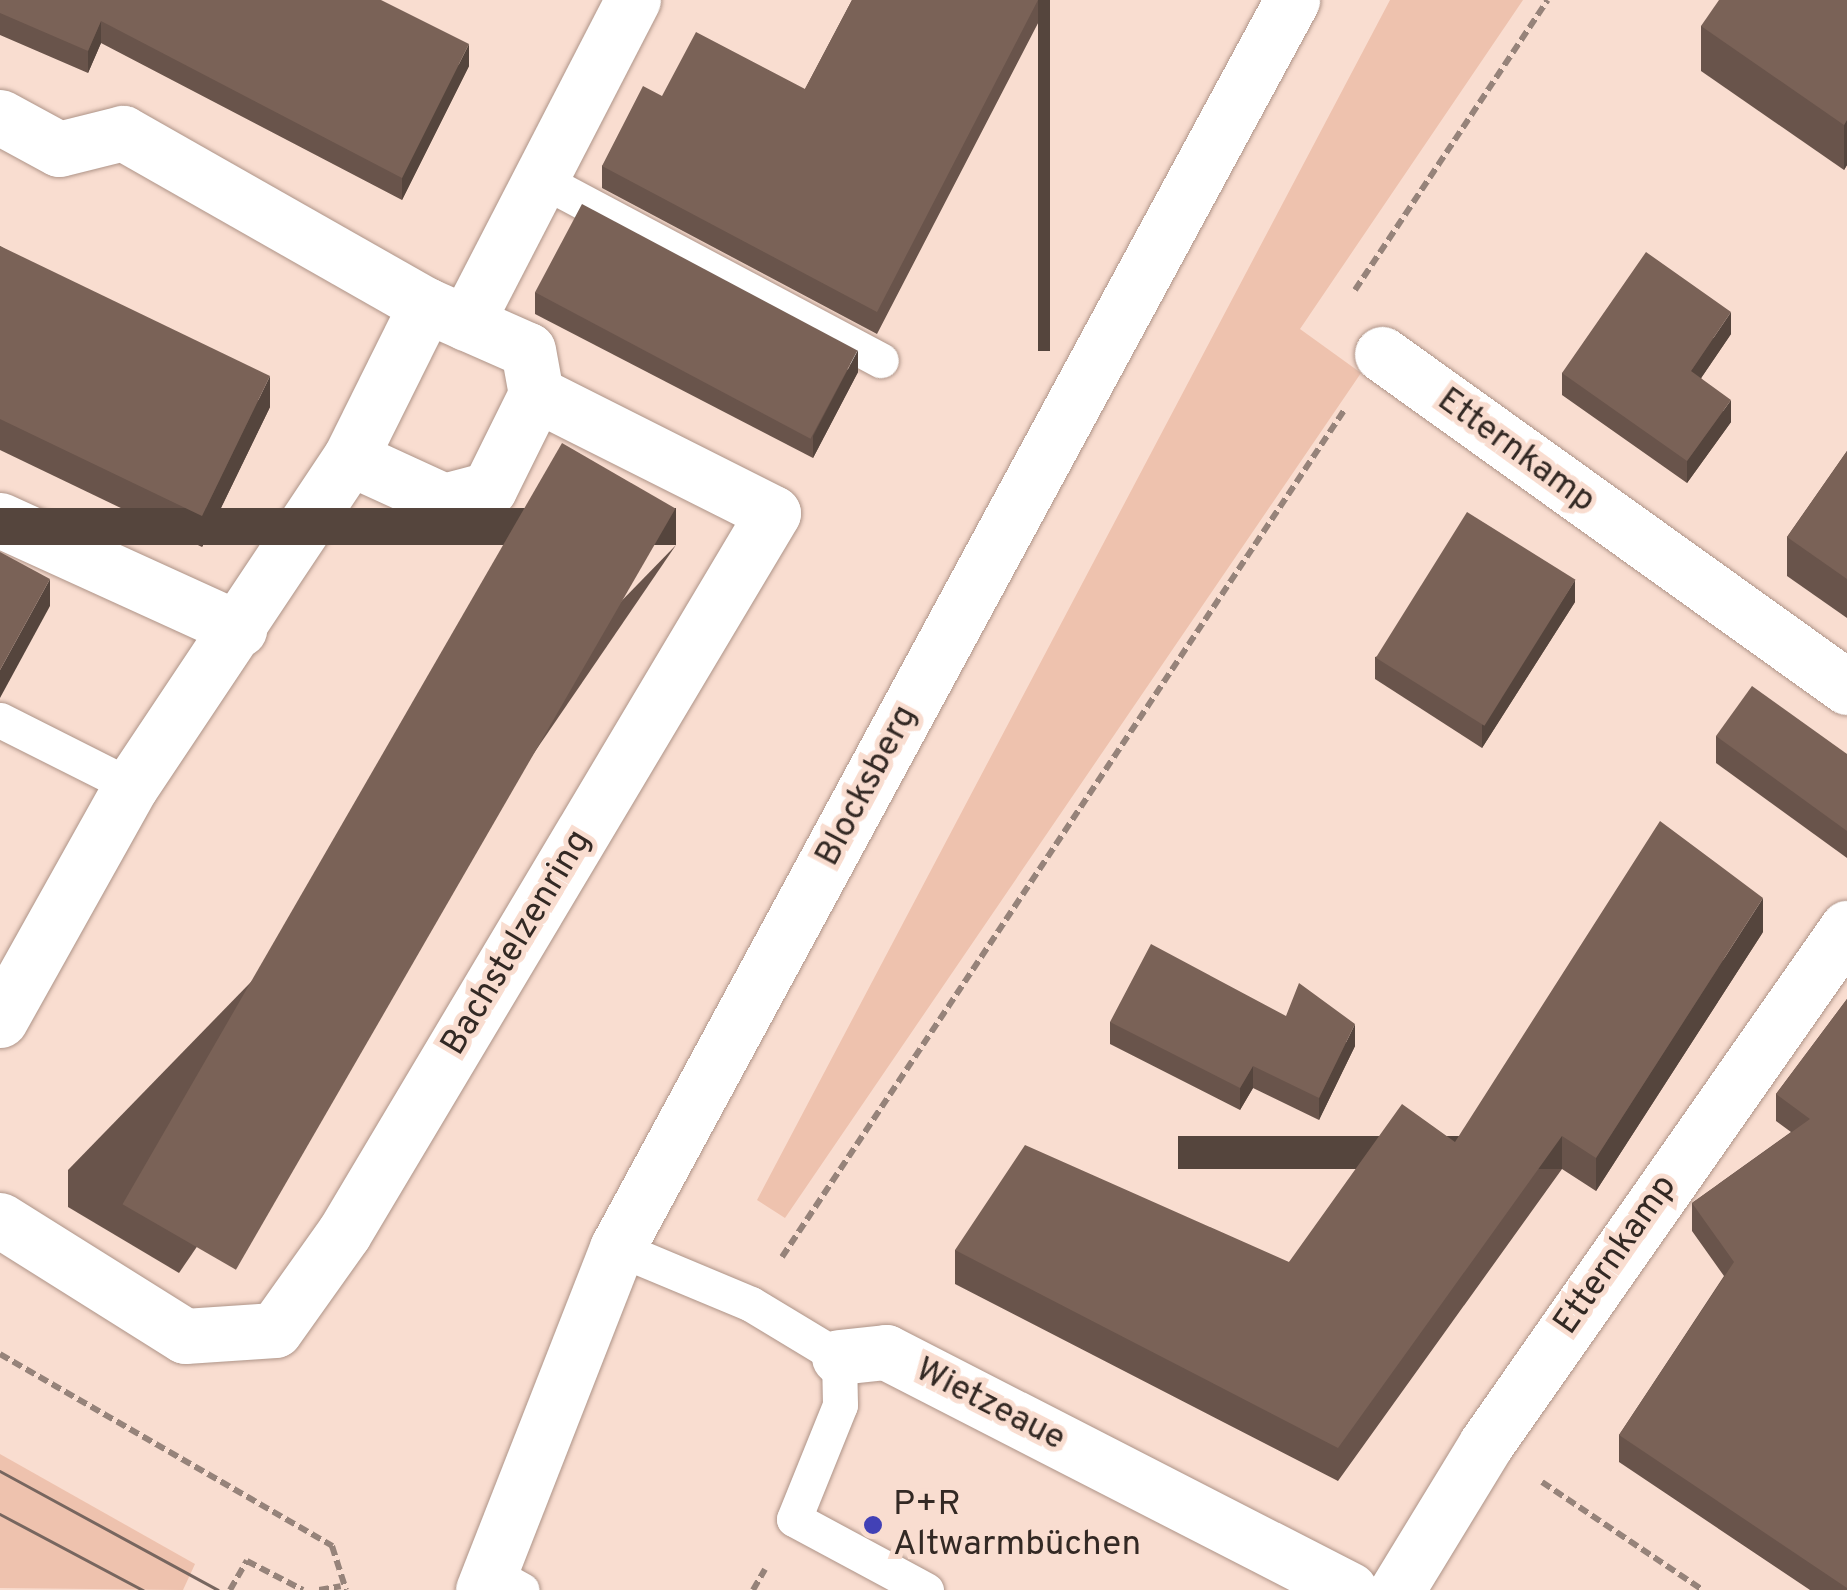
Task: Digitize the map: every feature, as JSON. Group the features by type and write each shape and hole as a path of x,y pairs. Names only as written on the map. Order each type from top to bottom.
{"street":[{"path":"0,1020 131,786 540,179 633,0"},
{"name":"Blocksberg","path":"498,1584 617,1248 1292,0"},
{"path":"0,117 58,149 124,133 446,314 528,350 536,394 488,489 444,500 350,458"},
{"name":"Etternkamp","path":"1382,354 1847,687"},
{"name":"Bachstelzenring","path":"0,1220 185,1336 275,1330 344,1233 773,513 536,394"},
{"path":"0,520 239,628"},
{"name":"Etternkamp","path":"1398,1590 1486,1444 1847,928"},
{"name":"Wietzeaue","path":"838,1357 886,1352 1350,1590"}],"lane":[{"path":"540,179 881,360"},
{"path":"0,720 131,786"},
{"path":"617,1248 751,1304 838,1357 840,1405 794,1519 926,1590"}],"path":[{"path":"751,1304 1382,354 1334,322 1548,0"},
{"path":"0,1354 332,1546 343,1588 319,1590"},
{"path":"1486,1444 1703,1590"},
{"path":"230,1590 246,1561 303,1590"}],"shaded area":[{"path":"1390,0 1523,0 1300,329 1361,373 785,1218 757,1200"},
{"path":"0,1454 195,1564 183,1590 0,1588"}],"building":[{"path":"0,0 381,0 469,44 402,178 101,21 88,51 0,13"},
{"path":"852,0 1038,0 877,312 602,166 643,86 662,96 696,32 805,89"},
{"path":"1719,0 1847,0 1844,125 1701,26"},
{"path":"582,204 857,350 811,439 535,292"},
{"path":"0,246 270,376 202,516 0,419"},
{"path":"1646,252 1731,312 1691,371 1731,400 1687,461 1562,373"},
{"path":"562,443 675,508 236,1270 123,1204"},
{"path":"1847,451 1847,579 1787,537"},
{"path":"1467,512 1576,580 1484,726 1376,658"},
{"path":"0,552 50,579 0,670"},
{"path":"1752,686 1847,754 1847,831 1716,736"},
{"path":"1660,821 1763,898 1596,1158 1562,1136 1338,1448 955,1250 1025,1145 1289,1262 1402,1104 1455,1142"},
{"path":"1151,944 1286,1016 1299,983 1355,1024 1319,1098 1253,1066 1240,1088 1110,1022"},
{"path":"1847,999 1847,1588 1619,1435 1734,1262 1692,1203 1810,1119 1776,1094"}],"tram line":[{"path":"0,1471 218,1590"},
{"path":"0,1514 143,1590"}],"place":[{"name":"P+R Altwarmbüchen","path":"873,1525"}]}
